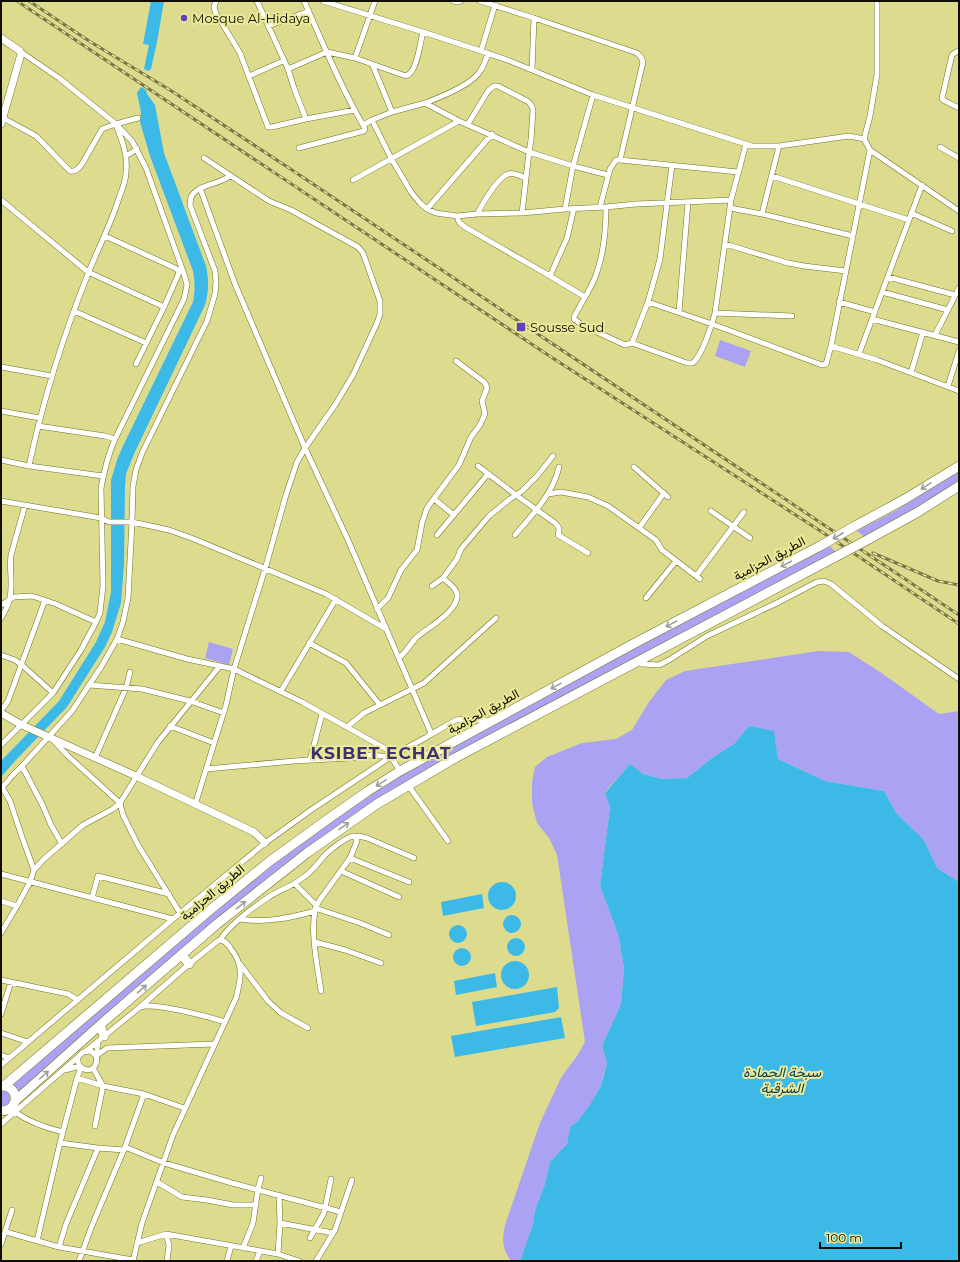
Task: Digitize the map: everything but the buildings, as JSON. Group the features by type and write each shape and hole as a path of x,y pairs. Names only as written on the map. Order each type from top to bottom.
{"highway":[{"name":"الطريق الحزامية","path":"3,1086 270,860 339,811 400,771 635,643 820,546 905,499 959,466"},
{"path":"9,1110 100,1025 241,904 307,853 377,804 455,758 869,539 918,512 959,486"},
{"path":"182,955 189,964"},
{"path":"100,1025 101,1038"},
{"name":"الطريق الحزامية","path":"3,1086 12,1089 15,1097 9,1110"}],"street":[{"path":"216,1 214,7 216,14 240,53 268,127 355,110"},
{"path":"257,1 283,61 288,69 306,119"},
{"path":"299,148 364,131 365,129 326,52 304,1"},
{"path":"323,1 481,51 593,95 746,144 756,146 779,146 849,136 864,139"},
{"path":"355,58 375,1"},
{"path":"453,1 461,1"},
{"path":"480,1 534,18 637,53 639,55 642,62 620,160"},
{"path":"877,1 877,74 870,116 864,139 870,150 959,211"},
{"path":"481,51 495,5"},
{"path":"268,26 309,11"},
{"path":"532,70 534,18"},
{"path":"288,69 326,52 355,58 373,66 403,75 408,75 412,71 416,62 423,32"},
{"path":"1,38 59,78 116,124 132,141 146,168 184,274 186,285 184,299 109,454 103,476 101,488 103,586 100,612 96,622 81,650 53,693 1,745"},
{"path":"959,51 952,55 942,98 943,100 959,108"},
{"path":"21,52 2,120 36,136 70,171 72,172 79,168 102,130 116,124 138,118"},
{"path":"363,125 392,112 425,103 442,96 474,78 480,71 488,54"},
{"path":"249,76 283,61"},
{"path":"373,66 392,112"},
{"path":"468,124 488,91 494,86 498,86 527,100 532,106 532,135 522,213"},
{"path":"565,209 573,166 593,95"},
{"path":"425,103 459,121 492,134 529,152 608,175"},
{"path":"372,120 391,158 411,192 427,209 436,213 457,216 522,213 666,202 731,200"},
{"path":"353,180 459,121"},
{"path":"29,466 40,418 52,376 88,272 105,236 123,187 126,173 126,156 116,124"},
{"path":"427,209 492,134"},
{"path":"606,207 606,233 600,263 596,276 574,316 575,320 582,325 625,344 632,343 691,364 698,358 715,313 731,200 746,144"},
{"path":"762,214 779,146"},
{"path":"940,147 959,158"},
{"path":"126,156 137,149"},
{"path":"648,302 822,365 826,363 831,346 870,150"},
{"path":"194,805 224,713 234,670 297,462 335,405 358,364 380,314 380,301 363,253 358,247 291,210 269,201 204,158"},
{"path":"600,207 608,175 613,163 616,160 738,172"},
{"path":"632,343 648,302 660,260 666,202 672,165"},
{"path":"477,214 500,180 505,176 508,174 513,174 526,178"},
{"path":"34,870 10,801 2,788 47,736 72,711 90,685 117,639 123,622 128,598 133,486 136,470 142,453 207,321 215,294 215,271 190,201 192,194 200,188 230,176"},
{"path":"772,176 909,220"},
{"path":"859,354 922,185"},
{"path":"200,188 236,284 305,448 348,540 430,731 430,735"},
{"path":"1,200 88,272 164,307"},
{"path":"679,312 688,202"},
{"path":"550,276 567,238 574,208"},
{"path":"730,208 762,214 853,236"},
{"path":"911,213 952,231"},
{"path":"457,216 459,222 464,227 585,297"},
{"path":"105,236 178,271 179,273 136,364"},
{"path":"725,244 794,264 846,272"},
{"path":"888,277 956,295"},
{"path":"934,335 959,288"},
{"path":"882,292 948,310"},
{"path":"840,302 875,312"},
{"path":"74,311 146,344"},
{"path":"715,313 792,316"},
{"path":"872,319 959,342"},
{"path":"911,373 923,332"},
{"path":"831,346 859,354 959,391"},
{"path":"948,386 959,351"},
{"path":"377,609 388,598 401,570 417,550 422,523 427,508 459,465 471,437 480,425 484,414 482,401 487,388 486,385 456,361"},
{"path":"1,367 52,376"},
{"path":"1,412 40,418"},
{"path":"38,426 116,439"},
{"path":"432,586 443,578 457,559 461,549 489,516 522,491 537,476 553,456"},
{"path":"1,460 29,466 103,476"},
{"path":"478,466 559,526 560,529 558,535 588,553"},
{"path":"515,535 548,494 557,478 559,467"},
{"path":"634,467 666,495 639,528"},
{"path":"437,536 488,474"},
{"path":"548,494 561,492 588,497 608,506 656,540 662,550 698,577 744,512"},
{"path":"434,499 454,515"},
{"path":"1,502 101,518 109,522 132,522 169,530 290,578 336,599 386,629"},
{"path":"1,618 10,598 12,555 25,505"},
{"path":"711,511 750,538"},
{"path":"646,598 676,561"},
{"path":"398,658 405,653 416,639 447,614 456,600 457,594 452,586 443,578"},
{"path":"639,661 642,664 659,665 707,636 777,603 817,582 824,581 831,584 882,626 959,679"},
{"path":"1,605 10,598 29,596 46,600 96,622"},
{"path":"281,691 336,599"},
{"path":"1,710 8,701 33,631 46,600"},
{"path":"347,727 364,713 424,683 496,618"},
{"path":"117,639 187,660 234,670 281,691 347,727 393,756 400,771"},
{"path":"309,643 346,663 380,706"},
{"path":"1,654 22,665 53,693"},
{"path":"1,933 30,882 34,870 43,860 83,825 114,809 158,742 219,667"},
{"path":"95,758 126,688 130,672"},
{"path":"90,685 142,689 190,701 224,713"},
{"path":"1,713 22,725 136,776 194,805 254,832 266,843"},
{"path":"310,760 322,714"},
{"path":"1,1065 180,913 266,843 311,810 393,756 456,720 464,719 493,721"},
{"path":"170,726 214,743"},
{"path":"47,736 120,802 123,815 138,845 180,913"},
{"path":"206,769 371,755 393,756"},
{"path":"22,766 62,844"},
{"path":"408,785 448,841"},
{"path":"1,1124 9,1110 64,1070 81,1053 86,1051 140,1007 212,944 221,939 227,930 240,919 268,898 295,884 308,874 326,854 350,836 353,835 357,838 359,836 367,838 414,858"},
{"path":"240,919 275,920 291,918 315,908 350,858 357,838"},
{"path":"350,858 409,882"},
{"path":"341,872 399,897"},
{"path":"1,874 173,919"},
{"path":"92,898 98,876 169,894"},
{"path":"295,884 315,908 360,923 388,935"},
{"path":"1,901 17,906"},
{"path":"315,908 315,942 321,991"},
{"path":"221,939 227,943 237,956 240,963 268,1001 281,1013 308,1028"},
{"path":"315,942 345,950 381,963"},
{"path":"6,1232 59,1247 133,1260 142,1223 173,1135 184,1108 236,998 241,971 240,963"},
{"path":"1,980 68,994 78,1000"},
{"path":"1,1014 11,982"},
{"path":"140,1007 153,1006 225,1022"},
{"path":"1,1033 28,1042"},
{"path":"64,1070 81,1067 88,1070 93,1068 101,1038"},
{"path":"96,1056 107,1048 214,1044"},
{"path":"86,1051 91,1052 96,1056"},
{"path":"1,1055 9,1058"},
{"path":"78,1057 78,1062 81,1067"},
{"path":"37,1241 60,1143 81,1067"},
{"path":"93,1068 103,1086 95,1126"},
{"path":"77,1078 103,1086 144,1094 184,1108"},
{"path":"79,1261 91,1228 125,1149 144,1094"},
{"path":"9,1110 21,1117 48,1128 63,1132"},
{"path":"60,1143 98,1148 125,1149 164,1163 341,1212"},
{"path":"59,1247 66,1224 98,1148"},
{"path":"243,1248 253,1223 261,1178"},
{"path":"310,1238 325,1208 331,1179"},
{"path":"316,1261 333,1233 352,1180"},
{"path":"157,1182 182,1197 233,1205 256,1205"},
{"path":"278,1254 280,1223 279,1195"},
{"path":"1,1244 12,1210"},
{"path":"280,1223 333,1233"},
{"path":"137,1243 166,1234 278,1254 299,1261"},
{"path":"166,1234 168,1245 167,1261"},
{"path":"227,1261 232,1246"},
{"path":"256,1261 260,1251"}],"shaded area":[{"path":"720,340 751,351 745,367 715,356"},
{"path":"959,471 959,483 937,497 865,537 857,531 895,511"},
{"path":"830,546 836,552 419,775 245,896 86,1032 30,1082 19,1094 10,1083 216,908 333,818 414,767 641,644"},
{"path":"209,642 233,649 229,665 205,658"},
{"path":"819,651 849,652 939,714 959,711 959,882 937,868 924,840 897,814 884,791 825,781 778,759 774,732 749,726 735,743 712,758 687,778 662,779 643,774 630,764 605,792 610,807 600,886 619,937 624,969 621,1004 602,1046 607,1063 601,1086 577,1122 570,1127 567,1144 550,1162 545,1184 535,1210 533,1224 520,1261 511,1261 504,1248 503,1235 505,1225 540,1123 562,1076 577,1056 585,1042 557,855 549,838 537,823 532,803 532,782 535,767 547,757 582,743 616,739 632,730 649,702 666,680 685,671"},
{"path":"1,1089 8,1092 12,1098 8,1106 1,1107"}],"water":[{"path":"151,1 164,1 151,69 148,71 144,69 149,45 143,44"},
{"path":"141,87 146,90 147,94 155,105 164,153 206,266 208,286 205,305 134,454 126,474 124,564 121,603 112,632 105,647 67,707 1,777 1,761 59,701 96,642 105,622 111,592 111,480 122,448 193,302 193,271 150,156 140,122 141,112 137,93"},
{"name":"سبخة الحمادة الشرقية","path":"749,726 774,731 778,759 825,781 884,791 897,814 924,840 937,868 959,882 959,1261 520,1261 533,1224 535,1210 545,1184 550,1162 567,1144 570,1127 577,1122 601,1086 607,1063 602,1046 621,1004 624,969 619,937 600,886 610,807 605,793 630,764 643,774 662,779 687,778 712,758 735,743"},
{"path":"502,882 512,886 516,896 512,906 502,910 492,906 488,896 492,886"},
{"path":"482,894 484,908 443,916 441,902"},
{"path":"508,915 516,915 521,920 519,931 516,933 508,933 503,928 503,920"},
{"path":"458,925 464,928 467,934 464,940 458,943 452,940 449,934 452,928"},
{"path":"512,938 520,938 525,943 523,954 520,956 512,956 507,951 507,943"},
{"path":"462,948 468,951 471,957 468,963 462,966 456,963 453,957 456,951"},
{"path":"515,961 525,965 529,975 525,985 515,989 505,985 501,975 505,965"},
{"path":"495,973 497,987 456,995 454,981"},
{"path":"557,987 559,1008 555,1012 476,1026 472,1002"},
{"path":"561,1017 565,1038 455,1057 451,1036"}],"railway":[{"path":"17,1 548,355 825,534 959,624"},
{"path":"29,1 89,41 170,90 295,172 959,615"},
{"path":"873,553 938,581 959,585"}],"place":[{"name":"Mosque Al-Hidaya","path":"184,18"},
{"name":"Sousse Sud","path":"521,327"}],"district":[{"name":"KSIBET ECHAT","path":"381,753"}]}
